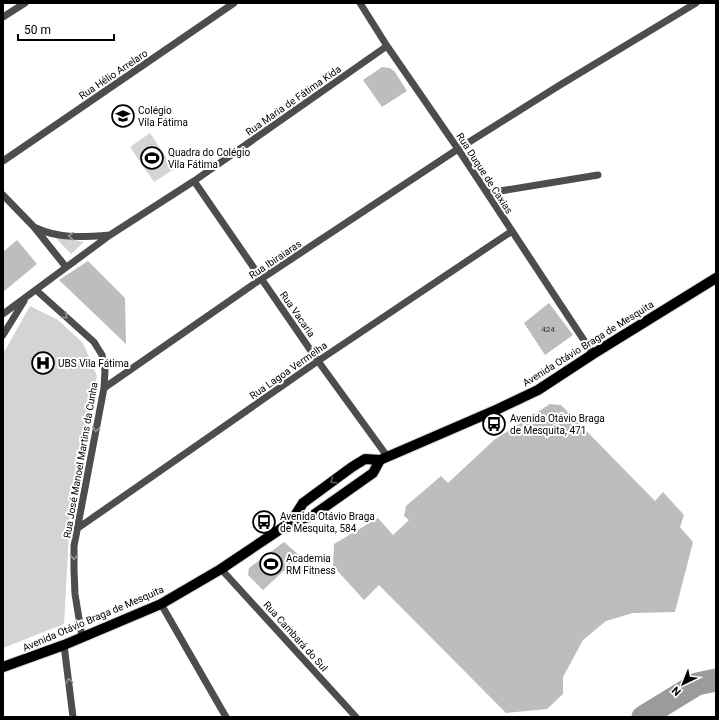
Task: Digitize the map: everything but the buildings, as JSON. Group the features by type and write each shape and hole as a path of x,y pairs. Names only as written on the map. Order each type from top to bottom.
{"main road":[{"name":"Avenida Otávio Braga de Mesquita","path":"291,522 303,503 365,459 384,458 498,409 538,390 593,354 716,279"},
{"name":"Avenida Otávio Braga de Mesquita","path":"3,667 64,645 161,604 221,569 291,522 312,516 373,473 384,458"}],"street":[{"path":"3,17 25,3"},
{"name":"Rua Hélio Arrelaro","path":"3,161 234,3"},
{"name":"Rua Duque de Caxias","path":"360,3 387,46 488,193 593,354"},
{"name":"Rua Ibiraiaras","path":"104,388 262,279 458,149 560,85 696,3"},
{"name":"Rua Maria de Fátima Kida","path":"3,314 110,235 194,181 387,46"},
{"path":"488,193 598,175"},
{"name":"Rua Vacaria","path":"194,181 384,458"},
{"path":"3,195 34,227 66,267"},
{"name":"Rua Maria de Fátima Kida","path":"34,227 53,234 66,236 82,237 110,235"},
{"name":"Rua Lagoa Vermelha","path":"78,528 318,361 512,231"},
{"name":"Rua José Manoel Martins da Cunha","path":"36,290 94,342 102,355 105,371 104,388 74,546 75,594 82,637"},
{"path":"3,335 26,297"},
{"name":"Rua Cambará do Sul","path":"221,569 356,717"},
{"path":"161,604 226,717"},
{"path":"64,645 73,717"}],"shaded area":[{"name":"Quadra do Colégio Vila Fátima","path":"150,133 174,169 154,182 130,147"},
{"path":"54,236 84,242 71,254"},
{"path":"30,306 58,320 83,343 97,376 70,515 64,624 3,648 3,354"}],"waterway":[{"path":"643,717 697,684 716,680"}],"place":[{"name":"Colégio Vila Fátima","path":"123,116"},
{"name":"Quadra do Colégio Vila Fátima","path":"152,158"},
{"name":"UBS Vila Fátima","path":"43,363"},
{"name":"Avenida Otávio Braga de Mesquita, 471","path":"494,424"},
{"name":"Avenida Otávio Braga de Mesquita, 584","path":"264,522"},
{"name":"Academia RM Fitness","path":"271,564"}]}
